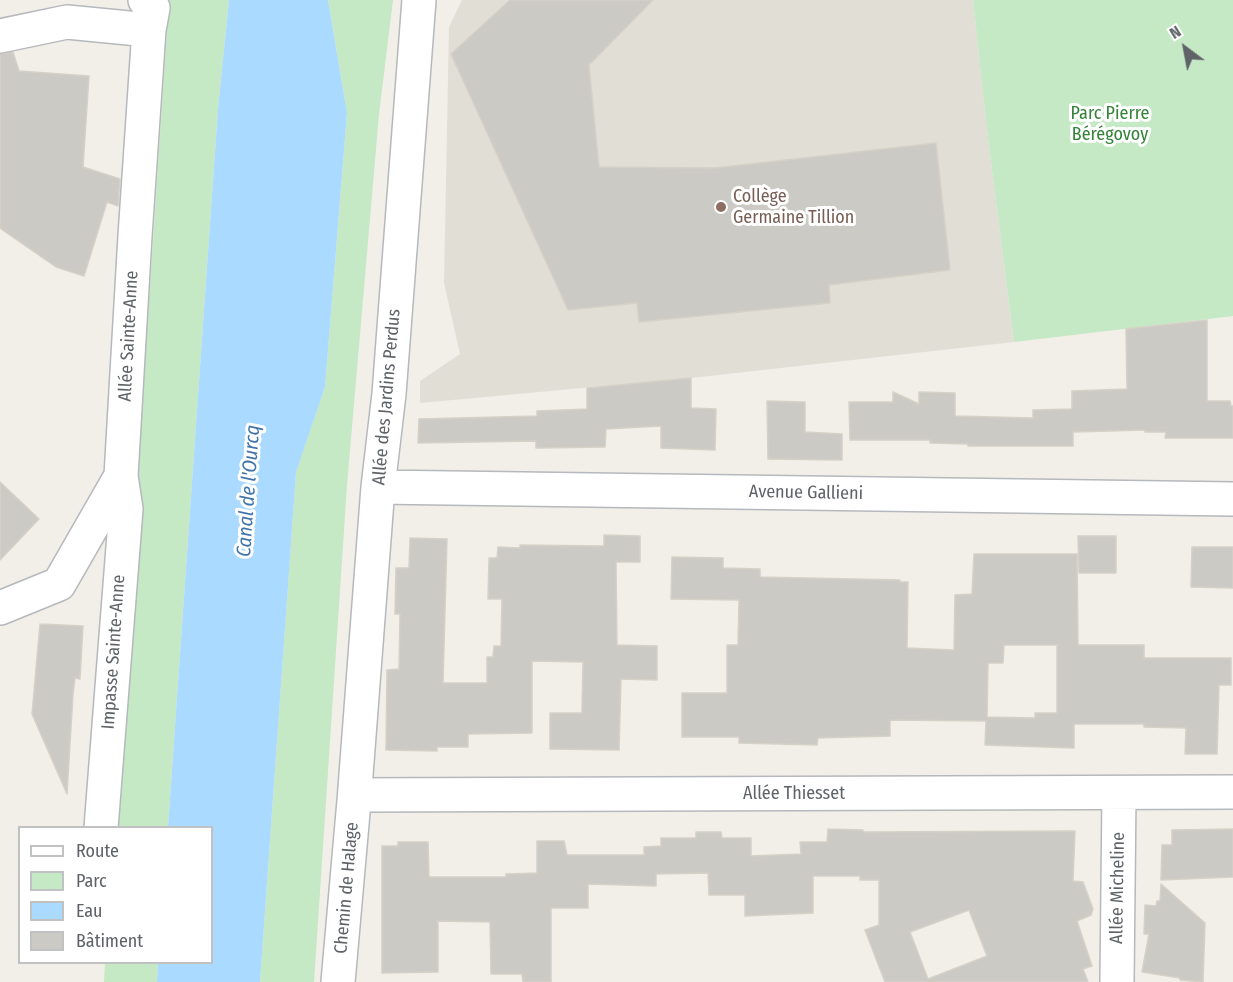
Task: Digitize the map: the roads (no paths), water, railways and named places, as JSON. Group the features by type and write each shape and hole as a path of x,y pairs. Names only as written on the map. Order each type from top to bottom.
{"street":[{"name":"Allée des Jardins Perdus","path":"355,795 419,0"},
{"path":"0,36 67,22 149,12"},
{"name":"Allée Sainte-Anne","path":"0,608 59,584 121,476 149,12"},
{"name":"Impasse Sainte-Anne","path":"101,826 126,509 121,476"},
{"name":"Avenue Gallieni","path":"378,487 1233,499"},
{"name":"Allée Thiesset","path":"355,795 1233,792"},
{"name":"Allée Micheline","path":"1117,982 1119,793"},
{"name":"Chemin de Halage","path":"338,982 355,795"}],"water":[{"name":"Canal de l'Ourcq","path":"229,0 328,0 347,113 325,387 296,472 260,982 157,982 158,964 213,964 213,826 168,826 218,109"}],"place":[{"name":"Collège Germaine Tillion","path":"721,207"}],"park label":[{"name":"Parc Pierre Bérégovoy","path":"1110,124"}]}
